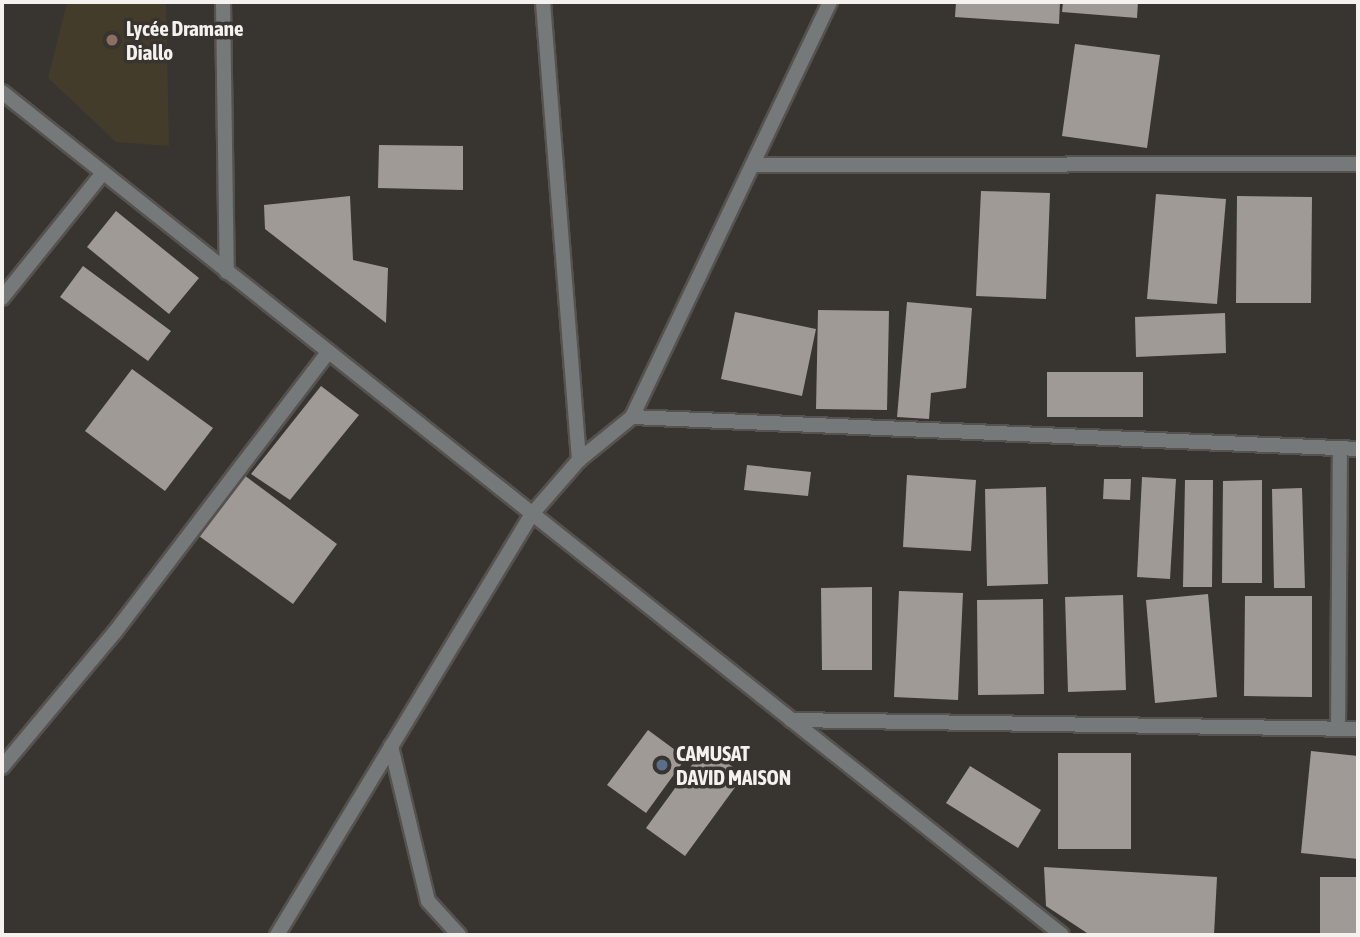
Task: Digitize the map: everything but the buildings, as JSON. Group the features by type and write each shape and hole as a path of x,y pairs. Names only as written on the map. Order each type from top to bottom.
{"street":[{"path":"223,2 227,272"},
{"path":"543,2 579,460"},
{"path":"277,935 532,514 579,460 632,417 830,2"},
{"path":"2,92 1062,935"},
{"path":"753,165 1358,164"},
{"path":"2,298 103,173"},
{"path":"2,767 328,352"},
{"path":"632,417 1358,449"},
{"path":"1338,729 1340,449"},
{"path":"791,720 1358,729"},
{"path":"391,746 428,901 458,935"}],"shaded area":[{"name":"Lycée Dramane Diallo","path":"67,2 166,2 169,146 116,142 48,78"}],"place":[{"name":"Lycée Dramane Diallo","path":"112,40"},
{"name":"CAMUSAT DAVID MAISON","path":"662,765"}]}
